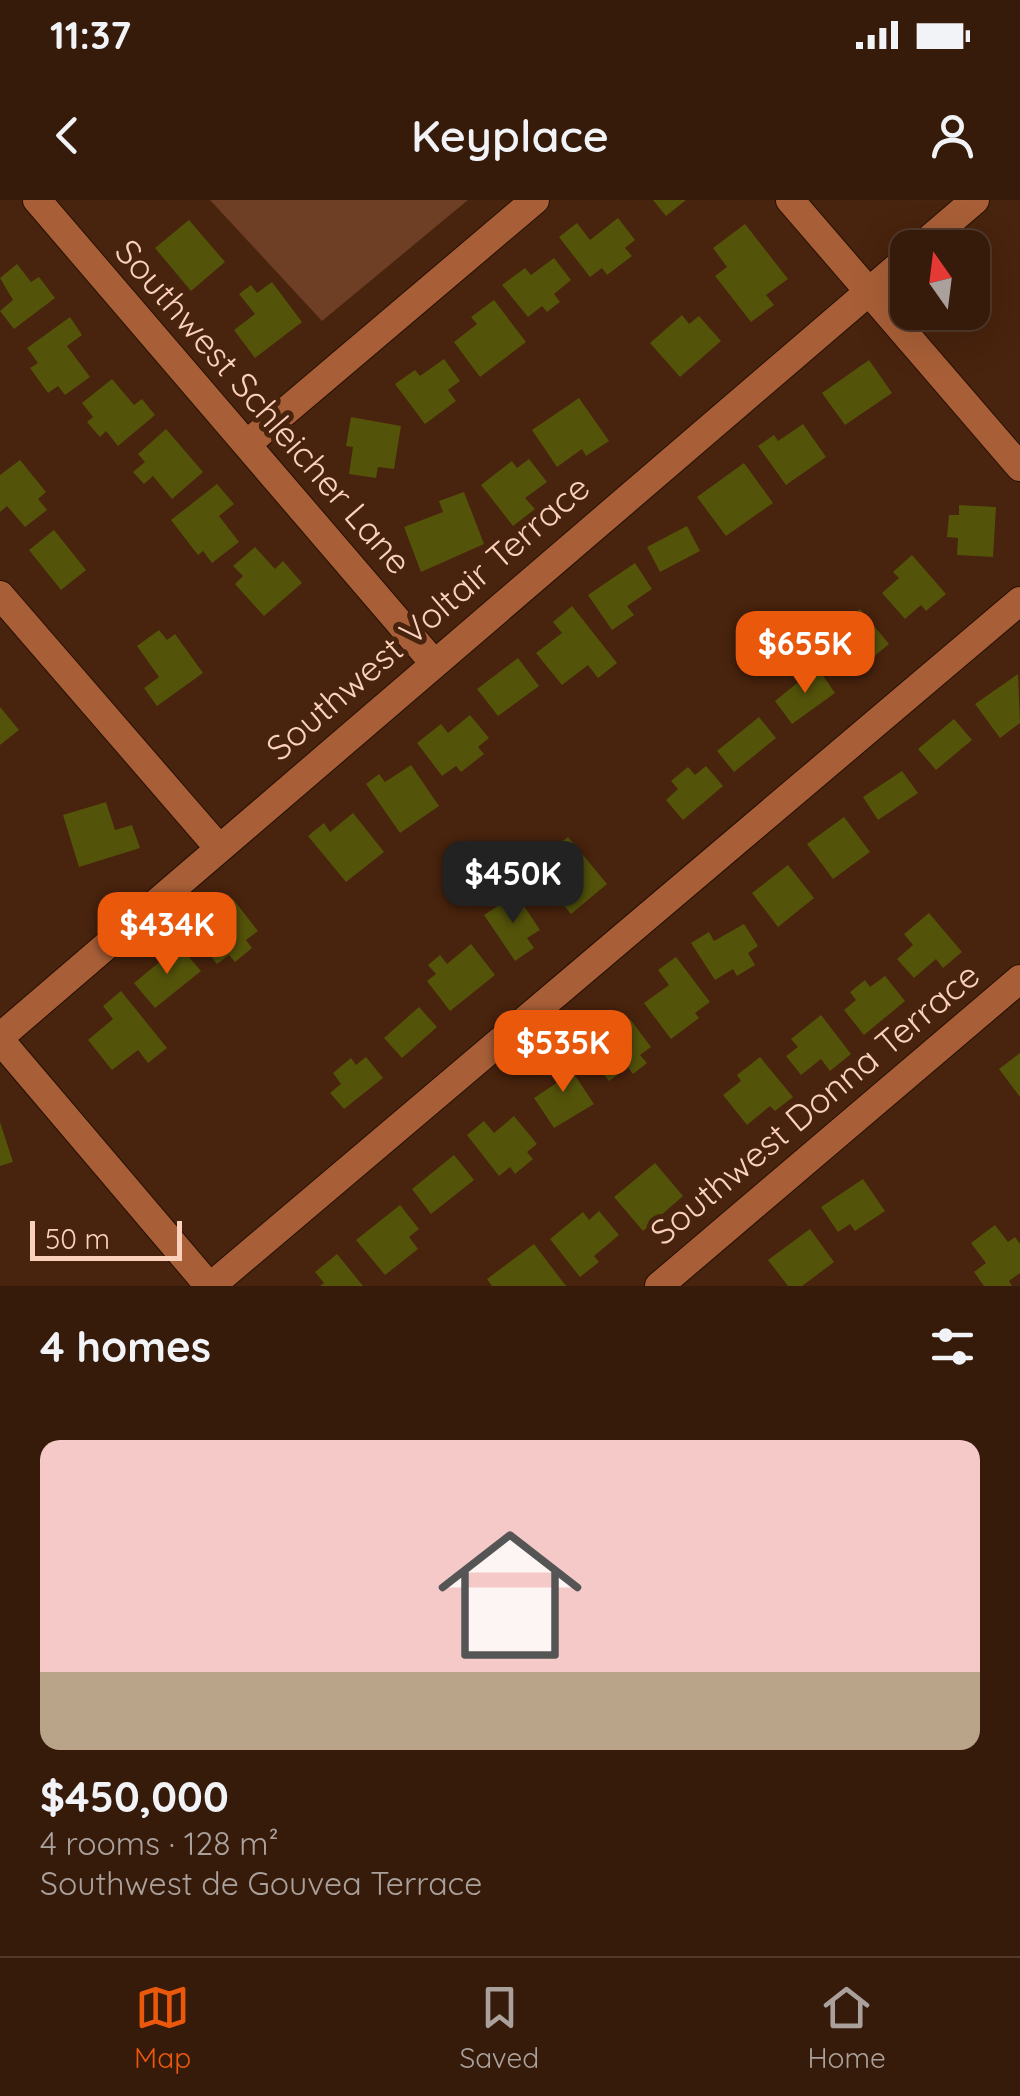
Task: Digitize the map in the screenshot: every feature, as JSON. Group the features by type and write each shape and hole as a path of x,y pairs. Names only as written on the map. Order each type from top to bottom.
{"street":[{"name":"Southwest Schleicher Lane","path":"36,200 433,662"},
{"path":"246,444 534,200"},
{"path":"790,200 1020,467"},
{"path":"940,230 974,200"},
{"name":"Southwest Voltair Terrace","path":"0,1038 890,273"},
{"path":"0,595 218,847"},
{"path":"0,1038 210,1286 1020,601"},
{"name":"Southwest Donna Terrace","path":"659,1286 1020,979"}],"shaded area":[{"path":"210,200 468,200 322,321"}],"building":[{"path":"653,200 686,200 666,216"},
{"path":"618,218 635,240 625,248 632,256 607,275 602,268 590,277 559,237 577,223 590,240"},
{"path":"189,220 225,262 191,291 155,248"},
{"path":"745,224 788,279 766,295 774,305 751,322 715,276 727,267 713,248"},
{"path":"554,258 571,280 554,294 560,302 547,312 542,306 528,317 502,285 525,268 531,275"},
{"path":"17,264 31,282 39,277 55,298 14,329 0,311 13,300 0,278"},
{"path":"272,282 302,322 255,358 234,330 255,314 239,294 251,285 257,293"},
{"path":"494,300 526,342 480,377 454,342 477,324 471,317"},
{"path":"682,315 689,324 699,316 721,341 680,377 650,343"},
{"path":"70,317 82,335 67,346 90,377 65,395 58,386 48,393 30,368 38,363 27,348"},
{"path":"444,359 460,381 448,390 456,401 425,424 395,384 415,370 420,376"},
{"path":"869,360 892,393 845,425 822,393"},
{"path":"112,379 134,405 142,399 155,415 118,446 106,431 100,437 87,422 93,417 82,403"},
{"path":"579,398 609,441 586,456 582,449 557,467 532,430"},
{"path":"351,417 401,426 394,469 378,467 376,478 349,474 353,447 346,446"},
{"path":"803,424 826,457 786,485 758,446 774,435 778,441"},
{"path":"166,429 203,472 172,499 153,476 144,484 133,472 145,462 138,454"},
{"path":"529,459 547,482 525,498 535,509 513,526 481,485 512,461 517,468"},
{"path":"20,460 46,492 38,499 47,510 25,527 7,506 0,512 0,475"},
{"path":"744,463 773,503 726,536 697,497"},
{"path":"217,484 234,504 219,516 239,542 212,563 203,551 198,555 171,520"},
{"path":"464,492 484,544 421,572 404,527 443,512 439,501"},
{"path":"959,505 996,507 993,557 957,555 958,538 947,537 949,515 959,515"},
{"path":"687,526 700,551 660,572 647,547"},
{"path":"54,530 86,570 61,590 29,550"},
{"path":"255,547 275,569 283,561 302,583 264,616 235,584 243,576 233,566"},
{"path":"912,555 946,594 926,611 921,605 905,619 882,593 899,578 893,572"},
{"path":"635,563 652,589 627,606 634,615 612,630 588,595"},
{"path":"572,606 617,663 598,678 588,665 562,685 536,653 562,633 553,622"},
{"path":"860,609 889,644 854,673 825,638"},
{"path":"159,630 167,640 175,634 203,673 157,706 144,688 159,677 137,646"},
{"path":"518,658 539,686 498,716 477,689"},
{"path":"817,667 835,693 792,724 775,701"},
{"path":"1018,674 1020,723 1000,738 975,704"},
{"path":"0,707 19,730 0,745"},
{"path":"470,715 489,738 478,747 484,754 461,772 456,766 442,776 417,743 441,724 448,733"},
{"path":"759,717 776,738 734,772 717,751"},
{"path":"954,719 972,740 936,770 918,749"},
{"path":"411,765 439,806 400,833 366,784 379,774 385,782"},
{"path":"706,766 723,786 683,820 666,800 678,789 671,781 688,767 695,775"},
{"path":"902,771 918,793 878,820 863,797"},
{"path":"106,802 115,830 132,825 140,848 79,867 63,815"},
{"path":"353,813 384,852 346,882 308,836 324,823 330,832"},
{"path":"844,817 870,852 833,879 807,844"},
{"path":"568,837 607,884 571,914 542,879 558,866 547,853"},
{"path":"788,865 814,898 778,927 752,893"},
{"path":"516,894 540,930 527,938 534,948 515,961 484,915"},
{"path":"233,899 258,931 246,940 252,948 235,962 229,955 217,964 195,936 219,917 215,912"},
{"path":"929,913 962,952 943,968 936,959 914,978 897,959 913,945 904,934"},
{"path":"744,924 758,946 748,953 755,965 737,976 733,969 715,980 691,943 709,932 714,941"},
{"path":"471,944 495,975 450,1011 427,981 436,974 428,965 440,955 447,964"},
{"path":"179,946 201,971 155,1008 134,983"},
{"path":"676,957 710,1002 695,1013 699,1018 671,1039 644,1003 669,985 658,970"},
{"path":"885,976 905,1001 864,1035 844,1010 856,1000 850,992 865,980 870,987"},
{"path":"121,991 167,1048 148,1063 138,1050 112,1070 88,1040 113,1019 103,1006"},
{"path":"419,1007 437,1027 402,1058 384,1038"},
{"path":"821,1015 851,1054 830,1071 821,1059 801,1075 786,1056 798,1047 791,1039"},
{"path":"630,1019 651,1047 640,1055 647,1063 633,1074 628,1067 609,1081 577,1040 595,1027 604,1039"},
{"path":"1020,1053 1020,1097 999,1069"},
{"path":"562,1056 594,1104 554,1128 534,1098 558,1082 547,1066"},
{"path":"366,1057 383,1078 344,1109 330,1093 341,1084 333,1073 351,1058 356,1065"},
{"path":"760,1057 793,1097 775,1111 770,1106 747,1125 723,1095 741,1081 737,1075"},
{"path":"514,1116 537,1144 527,1152 533,1159 515,1174 510,1167 499,1176 467,1135 484,1121 494,1133"},
{"path":"0,1122 13,1162 0,1166"},
{"path":"454,1155 474,1180 431,1214 412,1189"},
{"path":"655,1163 683,1196 643,1231 614,1197"},
{"path":"863,1179 885,1211 855,1231 850,1224 838,1232 821,1207"},
{"path":"400,1205 419,1229 409,1237 418,1249 385,1275 356,1240"},
{"path":"599,1211 619,1235 594,1256 599,1262 580,1277 550,1239 583,1212 589,1220"},
{"path":"995,1225 1008,1242 1015,1237 1020,1244 1020,1273 1009,1281 1012,1286 984,1286 974,1272 986,1263 971,1243"},
{"path":"810,1229 834,1262 802,1286 788,1286 768,1260"},
{"path":"534,1244 566,1286 492,1286 487,1279"},
{"path":"337,1254 363,1286 320,1286 324,1283 315,1272"}]}
